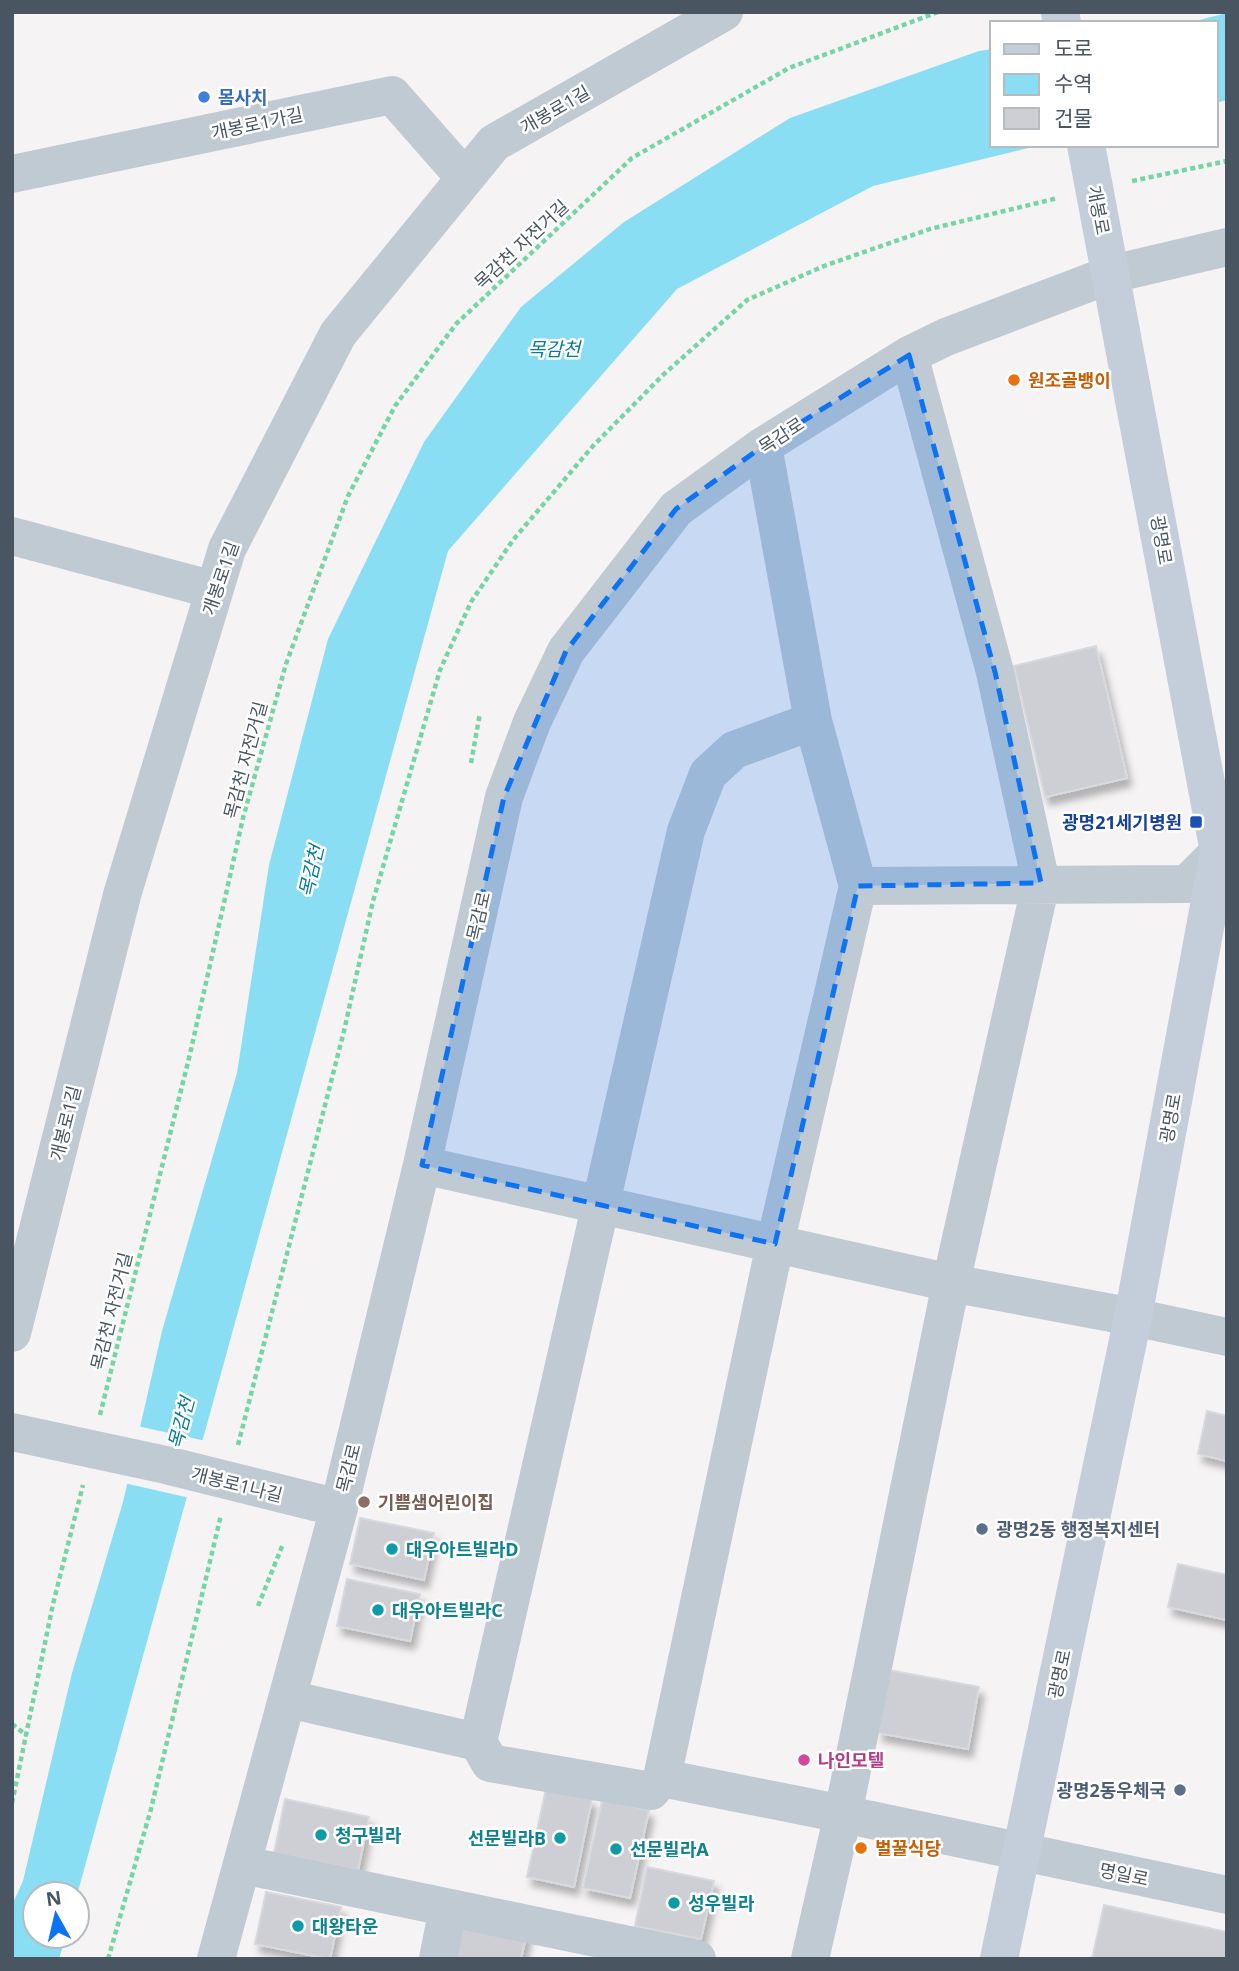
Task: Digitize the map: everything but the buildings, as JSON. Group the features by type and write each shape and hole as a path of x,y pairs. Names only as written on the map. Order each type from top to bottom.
{"main road":[{"name":"개봉로","path":"1086,147 1109,258"},
{"name":"광명로","path":"999,1959 1133,1317 1219,852 1109,258"}],"street":[{"name":"개봉로1길","path":"12,1333 122,895 227,548 338,334 494,143 724,12"},
{"name":"개봉로1가길","path":"12,174 392,95 465,178"},
{"name":"목감로","path":"216,1959 288,1699 322,1505 422,1166 504,797 566,651 676,509 763,446 909,355 1109,258 1227,247"},
{"path":"810,1959 843,1814 951,1283 1041,883 995,672 909,355"},
{"path":"763,446 813,721 858,886 775,1244 662,1778 651,1791 490,1763 478,1742 686,831 708,774 734,750 813,721"},
{"path":"12,536 214,590"},
{"path":"858,886 1187,884 1219,852"},
{"path":"422,1166 951,1283 1227,1337"},
{"name":"개봉로1나길","path":"18,1433 166,1465 322,1505"},
{"path":"288,1699 478,1742"},
{"name":"명일로","path":"662,1778 1227,1895"},
{"path":"243,1865 448,1908 624,1951 697,1959"},
{"path":"438,1959 448,1908"}],"path":[{"name":"목감천 자전거길","path":"100,1416 190,1054 243,818 286,664 348,496 395,406 456,324 632,158 789,68 938,12"},
{"path":"471,763 480,713"},
{"path":"12,1803 83,1483"},
{"path":"258,1605 284,1544"},
{"path":"12,1724 26,1735"},
{"path":"108,1959 151,1808"}],"highlighted area":[{"path":"909,355 995,672 1041,883 858,886 775,1244 422,1165 504,797 566,651 676,509 763,446"}],"water":[{"path":"1227,13 1227,100 1218,102 1218,21 1195,21"},
{"name":"목감천","path":"990,49 990,147 1033,147 873,186 677,289 448,551 81,1880 23,1880 72,1673 123,1502 162,1331 237,1073 269,865 328,639 424,442 521,307 624,222 790,118"},
{"name":"목감천","path":"21,1885 21,1950 62,1950 59,1959 12,1959 12,1905"}],"pier":[{"path":"137,1426 206,1441 190,1498 124,1483"}],"place":[{"name":"몸사치","path":"204,97"},
{"name":"원조골뱅이","path":"1014,380"},
{"name":"광명21세기병원","path":"1196,822"},
{"name":"기쁨샘어린이집","path":"364,1502"},
{"name":"광명2동 행정복지센터","path":"982,1529"},
{"name":"대우아트빌라D","path":"392,1549"},
{"name":"대우아트빌라C","path":"378,1610"},
{"name":"나인모텔","path":"804,1760"},
{"name":"광명2동우체국","path":"1180,1790"},
{"name":"청구빌라","path":"321,1835"},
{"name":"선문빌라B","path":"560,1838"},
{"name":"벌꿀식당","path":"861,1848"},
{"name":"선문빌라A","path":"616,1849"},
{"name":"성우빌라","path":"674,1903"},
{"name":"대왕타운","path":"298,1926"}]}
